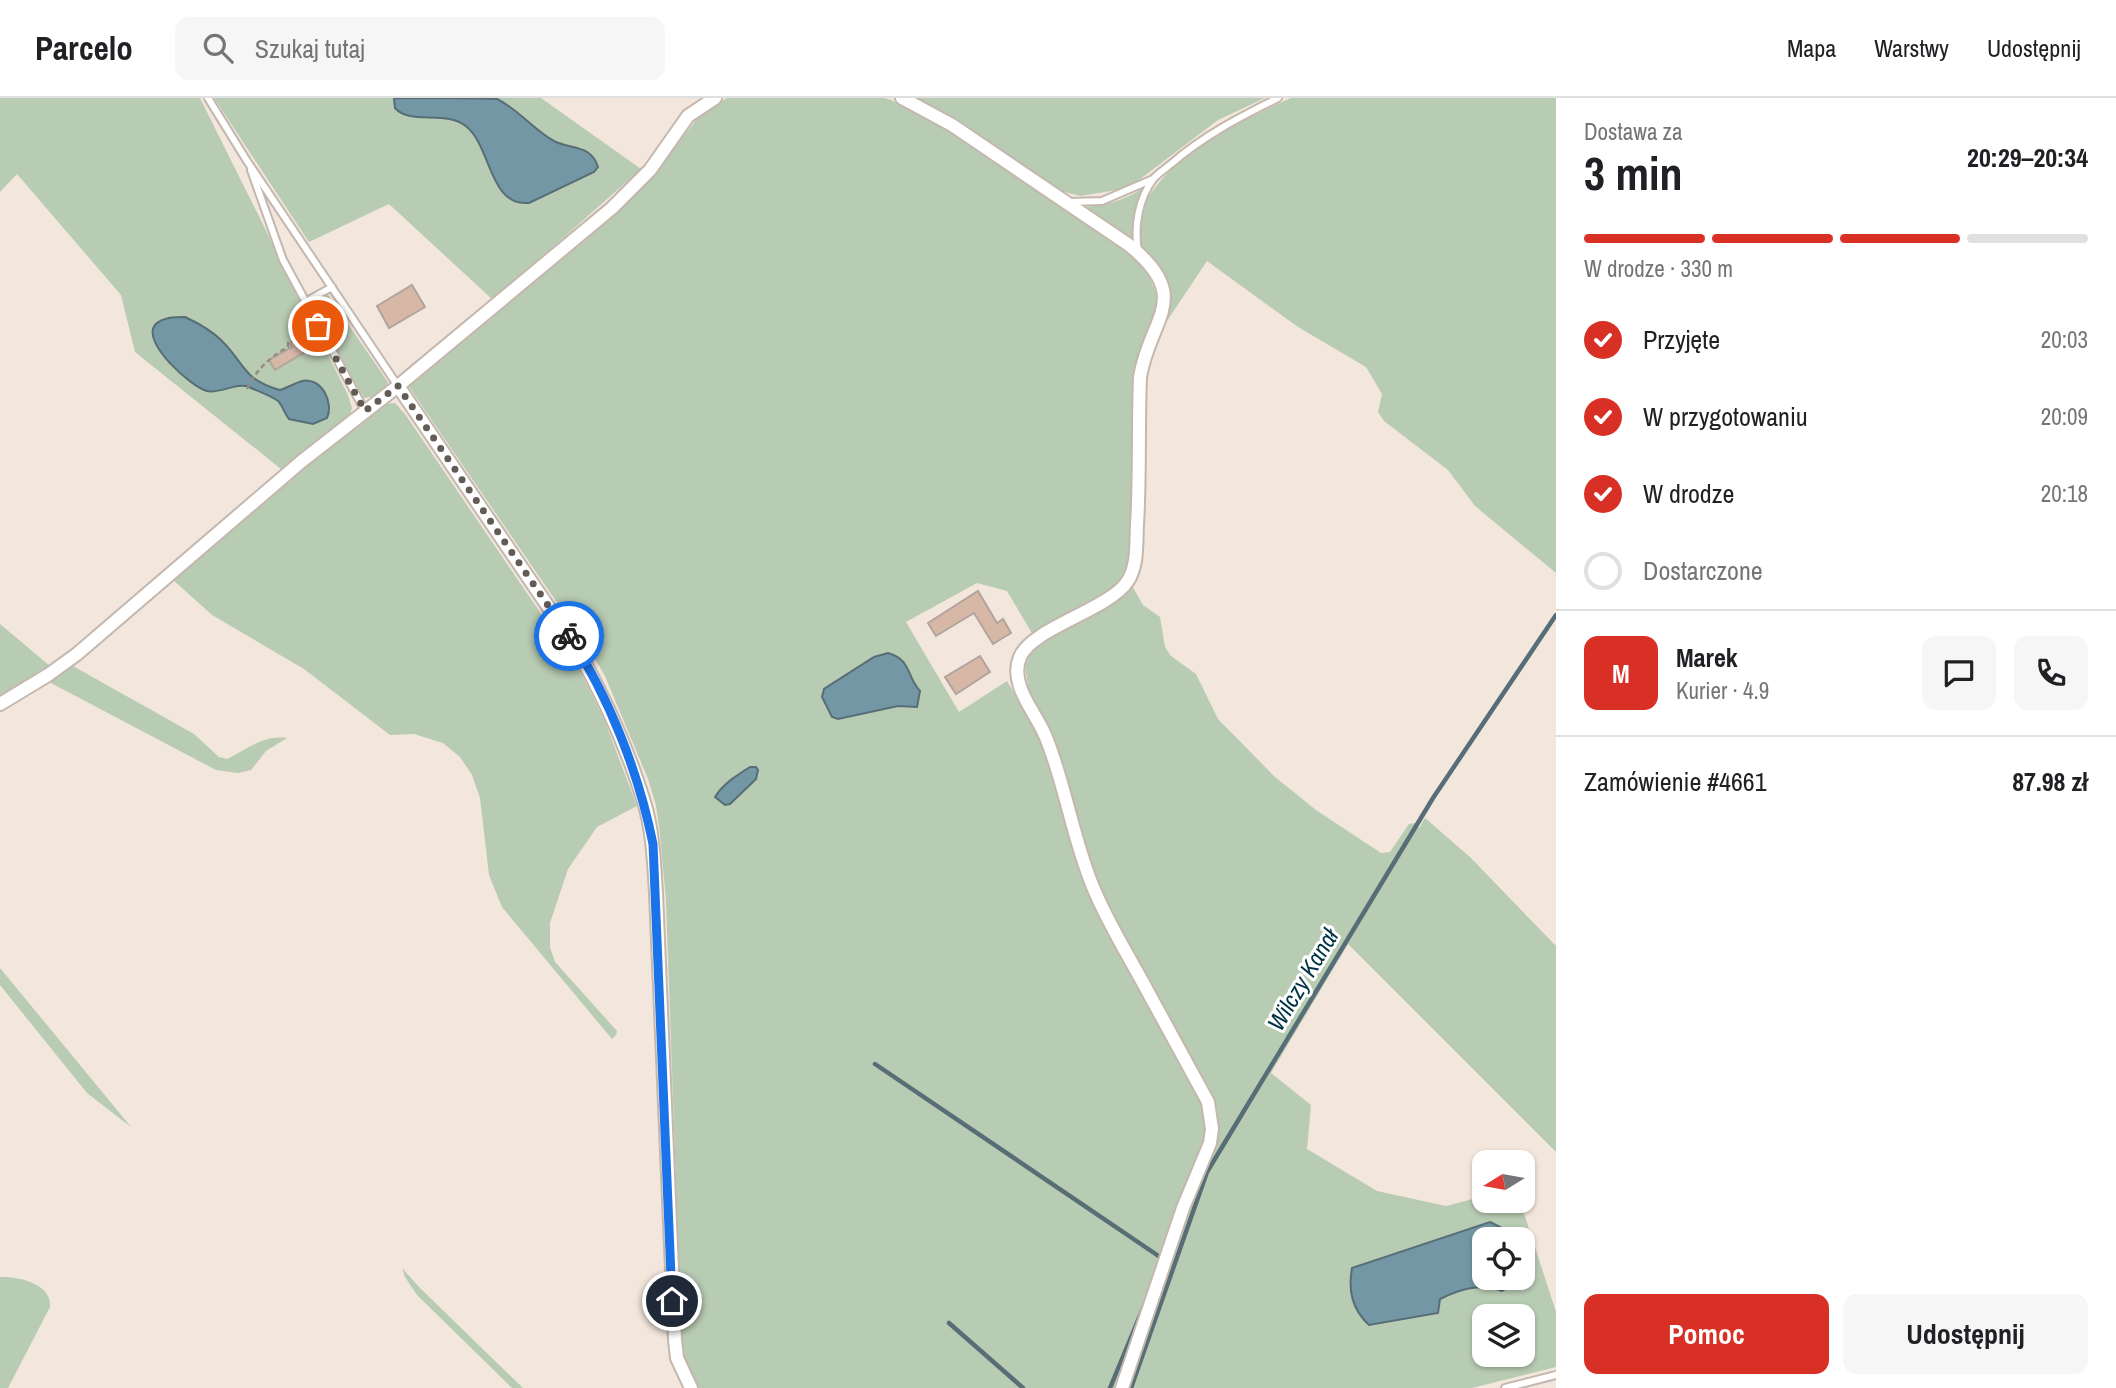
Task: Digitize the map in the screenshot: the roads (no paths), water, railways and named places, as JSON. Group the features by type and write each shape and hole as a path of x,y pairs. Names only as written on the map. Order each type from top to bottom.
{"street":[{"path":"0,704 77,654 161,580 632,190 650,170 688,116 715,98"},
{"path":"902,98 952,125 1138,253 1159,279 1164,302 1163,314 1143,360 1140,377 1140,484 1132,575 1113,596 1033,642 1021,653 1017,665 1018,684 1048,742 1079,849 1093,887 1202,1092 1211,1115 1213,1129 1210,1143 1183,1208 1122,1388"},
{"path":"398,386 577,649 625,749 645,803 653,844 656,893 675,1340 677,1358 691,1388"}],"lane":[{"path":"208,98 247,161 398,386"},
{"path":"1064,201 1102,201 1136,188 1154,178 1216,130 1278,98"},
{"path":"247,161 284,260 365,411"},
{"path":"1138,253 1136,223 1154,178"},
{"path":"305,302 332,286"},
{"path":"1505,1388 1556,1375"},
{"path":"1541,1379 1543,1388"}],"water":[{"path":"394,98 497,99 554,141 591,154 598,167 594,172 529,203 516,201 498,186 482,149 467,127 449,119 402,113 395,108"},
{"path":"185,317 218,337 258,381 280,390 302,381 309,381 321,387 329,405 327,418 313,424 289,419 278,401 249,387 207,391 190,381 161,352 153,333 155,325 161,320"},
{"path":"888,653 905,664 920,691 917,707 898,706 838,719 832,717 822,697 824,689 874,657"},
{"path":"750,767 756,767 758,770 756,779 730,804 725,805 715,797 726,784"},
{"path":"1490,1222 1500,1227 1475,1227"},
{"path":"1472,1228 1472,1288 1440,1299 1438,1313 1369,1325 1355,1306 1351,1292 1352,1268"}],"waterway":[{"name":"Wilczy Kanał","path":"1131,1388 1207,1172 1433,798 1556,615"},
{"path":"875,1064 1163,1259"},
{"path":"1110,1388 1144,1306"},
{"path":"949,1323 1023,1388"}]}
